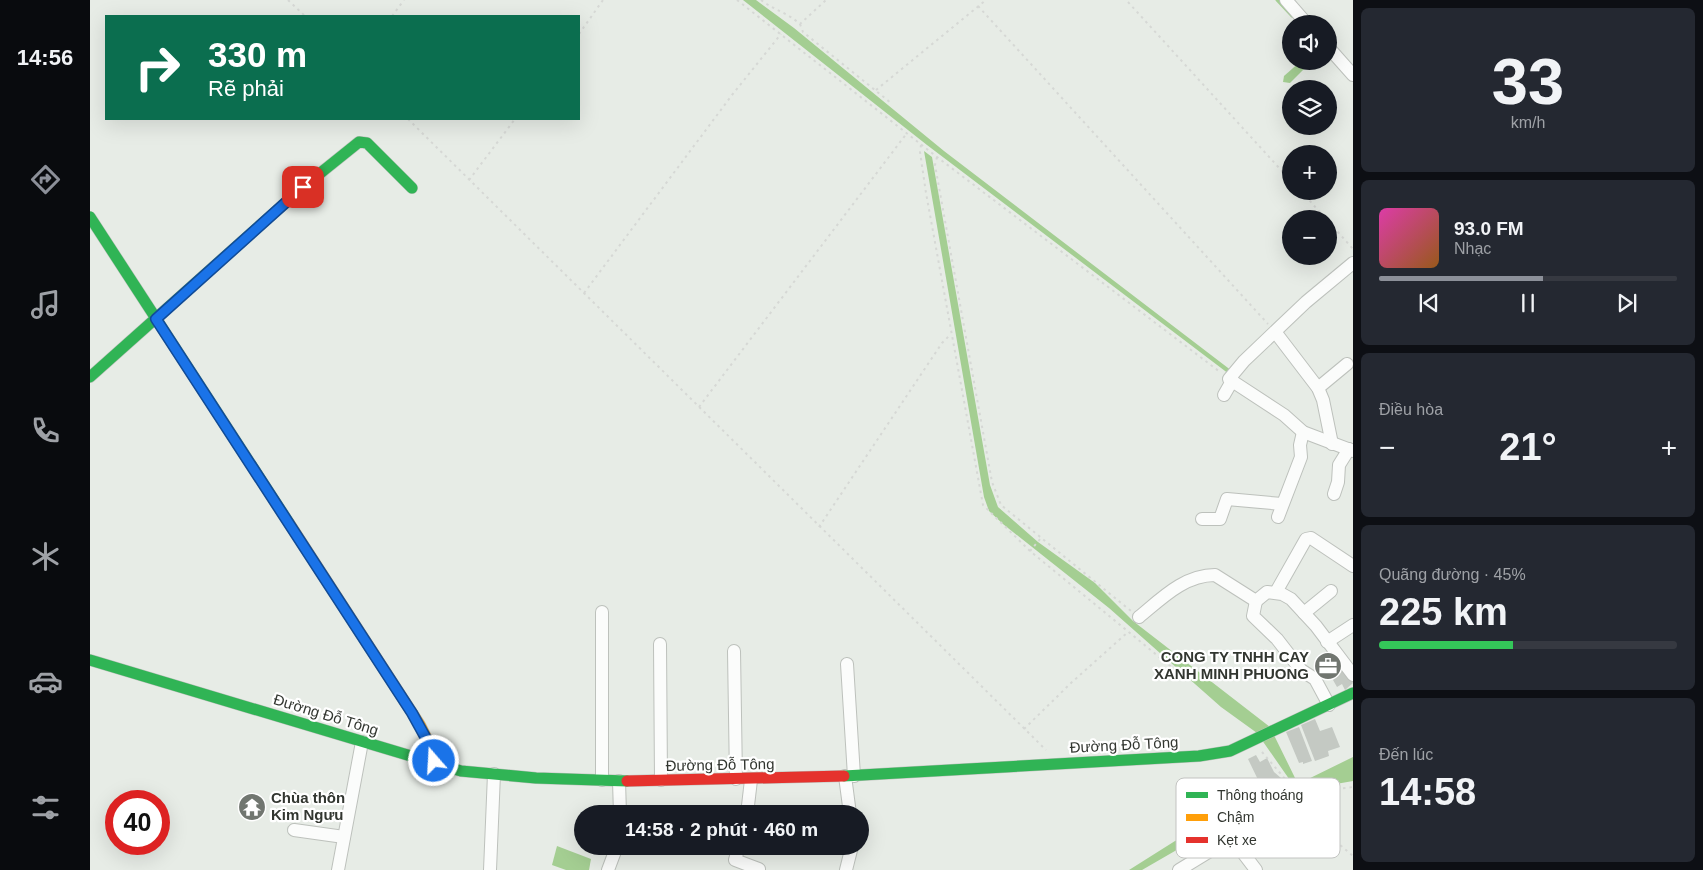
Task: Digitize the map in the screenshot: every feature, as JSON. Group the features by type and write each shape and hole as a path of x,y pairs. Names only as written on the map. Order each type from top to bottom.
{"main road":[{"path":"90,377 303,187 359,142 367,142 412,188"},
{"path":"90,217 414,716 432,750 433,764"},
{"name":"Đường Đỗ Tông","path":"90,660 433,764 461,770 536,778 602,780 751,780 1199,756 1230,751 1353,693"}],"street":[{"path":"1286,0 1299,15"},
{"path":"1337,57 1353,75"},
{"path":"1224,395 1231,380 1244,361 1306,302 1353,263"},
{"path":"1276,332 1318,388 1324,400 1332,444"},
{"path":"1318,388 1347,364"},
{"path":"1231,380 1284,415 1303,432 1351,450 1339,466 1338,482 1334,494"},
{"path":"1278,517 1301,457 1300,445 1303,432"},
{"path":"1202,519 1220,519 1227,499 1282,504"},
{"path":"1276,592 1306,539 1311,538 1353,566"},
{"path":"1138,617 1177,586 1198,577 1215,574 1256,601"},
{"path":"1330,705 1315,679 1301,670 1277,639 1253,616 1256,601 1267,592 1276,592 1291,600 1304,613 1353,675"},
{"path":"1304,613 1331,592"},
{"path":"602,612 602,780"},
{"path":"1327,642 1353,624"},
{"path":"660,644 661,780"},
{"path":"734,651 736,779"},
{"path":"847,664 850,805"},
{"path":"338,870 362,742"},
{"path":"490,870 494,774"},
{"path":"619,780 620,805"},
{"path":"748,805 751,780"},
{"path":"294,830 344,838"},
{"path":"611,869 615,855"},
{"path":"736,855 735,860 759,869"},
{"path":"846,870 850,855"},
{"path":"1179,870 1199,858"},
{"path":"1247,858 1256,870"}],"path":[{"path":"288,0 303,15"},
{"path":"393,15 404,0"},
{"path":"580,33 603,0"},
{"path":"737,0 936,157 1231,380"},
{"path":"761,0 777,12 789,14 800,24 803,32 892,102"},
{"path":"800,24 826,0"},
{"path":"876,90 986,0"},
{"path":"1128,2 1282,171"},
{"path":"978,6 1276,332"},
{"path":"584,293 732,95 782,34"},
{"path":"409,120 1024,729 1057,764"},
{"path":"469,180 514,120"},
{"path":"699,407 907,133"},
{"path":"921,144 920,152 926,193 983,505 1030,551 1175,670"},
{"path":"936,157 935,165 992,482 1001,505 1138,617"},
{"path":"1309,200 1318,210"},
{"path":"1337,231 1353,249"},
{"path":"819,527 942,343 951,334"},
{"path":"1030,551 1041,538"},
{"path":"1124,628 1128,626"},
{"path":"1024,729 1128,632"},
{"path":"1256,739 1286,778"},
{"path":"1340,789 1353,787"},
{"path":"1340,845 1353,856"}],"shaded area":[{"path":"743,0 756,0 794,28 944,151 1232,371 1229,374 927,145"},
{"path":"1291,70 1303,70 1293,80 1283,80 1284,76"},
{"path":"924,151 932,157 990,485 998,507 1038,542 1095,583 1133,621 1270,727 1295,778 1288,778 1257,733 1221,707 1109,608 1003,524 989,511 984,497"},
{"path":"1353,757 1353,781 1340,783 1340,778 1310,778"},
{"path":"1175,841 1176,850 1142,870 1129,870"},
{"path":"557,846 574,852 574,855 591,859 589,870 566,870 552,865"}],"building":[{"path":"1339,658 1353,683 1345,690 1342,684 1337,687 1325,666"},
{"path":"1315,719 1320,731 1332,727 1340,747 1328,751 1329,756 1315,761 1301,725"},
{"path":"1299,727 1312,761 1303,764 1303,762 1299,763 1286,732"},
{"path":"1256,755 1260,762 1267,758 1274,772 1281,778 1257,778 1248,759"}],"waterway":[{"path":"1277,0 1291,15"}],"traffic: fast":[{"path":"90,377 303,187 359,142 367,143 412,188"},
{"path":"90,217 289,523"},
{"path":"90,660 461,771 536,778 627,781"},
{"path":"844,776 1199,756 1230,751 1353,693"}],"traffic: slow":[{"path":"289,523 420,725 432,749 433,764"}],"traffic: jam":[{"path":"627,781 844,776"}],"place":[{"name":"CONG TY TNHH CAY XANH MINH PHUONG","path":"1328,666"},
{"name":"Chùa thôn Kim Ngưu","path":"252,807"}],"route":[{"path":"303,187 156,319 418,722 433,754 434,761"}]}
